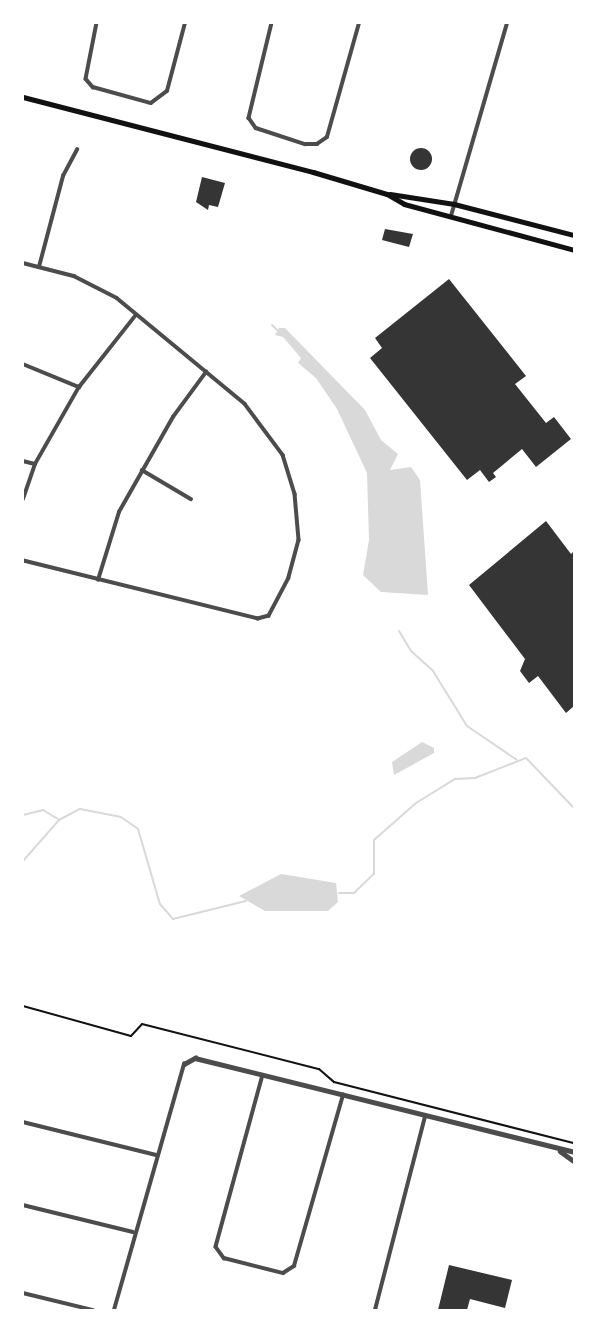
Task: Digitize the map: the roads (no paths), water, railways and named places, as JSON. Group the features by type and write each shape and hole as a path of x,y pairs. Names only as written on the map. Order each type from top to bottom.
{"main road":[{"path":"23,97 387,194 454,204 574,235"},
{"path":"387,194 404,204 574,250"}],"street":[{"path":"97,23 86,79 93,87 151,103 167,91 185,23"},
{"path":"272,23 249,118 256,128 304,144 317,144 327,137 359,23"},
{"path":"451,216 506,23"},
{"path":"39,267 63,176 77,150"},
{"path":"23,263 97,286 206,372 260,419 283,455 299,517 299,540 289,578 269,616 258,620 23,561"},
{"path":"23,499 35,464 79,387 135,316"},
{"path":"23,364 79,387"},
{"path":"98,580 119,513 142,470 206,372"},
{"path":"23,461 35,464"},
{"path":"142,470 191,499"},
{"path":"114,1310 133,1233 184,1064 195,1058 559,1151 574,1152"},
{"path":"263,1075 216,1247 224,1258 284,1273 294,1266 343,1095"},
{"path":"375,1310 426,1115"},
{"path":"23,1122 156,1156"},
{"path":"559,1151 574,1161"},
{"path":"23,1205 133,1233"},
{"path":"23,1293 93,1310"}],"waterway":[{"path":"272,325 279,332"},
{"path":"399,631 411,651 433,671 467,726 517,760"},
{"path":"339,893 354,893 374,874 374,840 416,803 455,779 475,778 526,758 574,808"},
{"path":"23,861 59,820 80,809 121,817 138,829 160,904 173,919 246,901"},
{"path":"23,815 43,810 58,819"}]}
